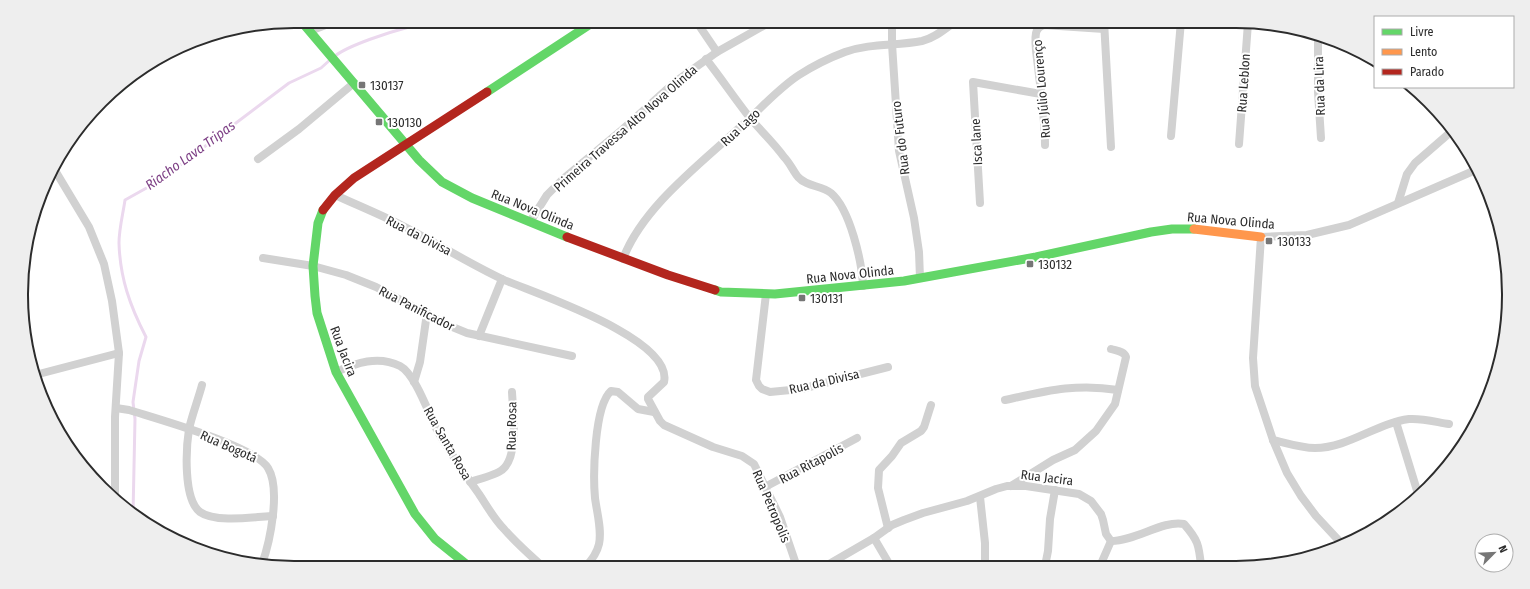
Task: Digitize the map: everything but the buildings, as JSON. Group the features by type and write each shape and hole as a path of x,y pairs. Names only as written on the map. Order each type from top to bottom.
{"street":[{"name":"Rua Nova Olinda","path":"307,28 406,145 431,173 442,182 472,198 623,259 701,287 721,292 766,294 904,281 1172,229 1187,228 1207,230 1261,238 1294,237 1326,232 1360,221 1472,172"},
{"path":"310,31 318,28"},
{"name":"Rua Jacira","path":"462,561 435,539 415,514 336,372 317,313 313,266 318,223 322,211 335,195 372,166 584,28"},
{"path":"701,28 717,52"},
{"name":"Primeira Travessa Alto Nova Olinda","path":"530,222 547,195 563,179 623,129 675,82 717,52 760,28"},
{"name":"Rua do Futuro","path":"891,28 899,151 914,218 919,252 920,278"},
{"name":"Rua Lago","path":"623,259 628,244 660,204 709,154 798,75 845,52 862,47 923,41 946,28"},
{"name":"Rua Júlio Lourenço","path":"1039,28 1035,35 1044,114 1045,145"},
{"path":"1104,28 1111,147"},
{"path":"1171,136 1180,28"},
{"name":"Rua Leblon","path":"1240,144 1248,29"},
{"name":"Rua da Lira","path":"1318,41 1318,92 1321,138"},
{"path":"706,60 750,118 786,158 803,182 825,189 836,199 844,213 858,249 863,269 863,286"},
{"name":"Isca lane","path":"980,203 973,82 1042,94"},
{"path":"258,159 299,129 354,84"},
{"path":"1398,204 1407,174 1415,163 1448,134"},
{"path":"57,173 89,227 104,264 112,301 119,353 116,408 115,491"},
{"name":"Rua da Divisa","path":"335,195 400,224 502,279 592,315 624,334 650,352 664,373 665,378 662,385 648,397 649,403 654,412"},
{"path":"1261,238 1253,358 1255,386 1273,440 1287,473 1301,496 1316,516 1339,540"},
{"name":"Rua Panificador","path":"263,258 313,266 346,275 376,287 450,326 479,336 572,356"},
{"path":"479,336 502,279"},
{"name":"Rua da Divisa","path":"766,294 756,380 762,390 770,392 801,389 888,366"},
{"path":"414,382 420,362 427,313"},
{"path":"1010,486 1040,467 1079,447 1096,431 1112,410 1115,404 1126,357 1122,352 1111,349"},
{"path":"40,374 119,353"},
{"name":"Rua Santa Rosa","path":"336,372 357,363 371,361 388,362 401,366 414,382 454,458 502,528 537,561"},
{"path":"202,385 189,429 186,467 190,493 194,506 200,512 210,516 233,519 273,516"},
{"path":"1005,400 1047,391 1083,386 1118,390"},
{"path":"589,561 596,552 599,543 600,530 593,472 600,415 606,396 611,391 618,392 638,409 654,412"},
{"name":"Rua Rosa","path":"470,482 502,471 508,464 512,454 512,392"},
{"path":"888,528 878,488 879,470 892,456 901,443 921,431 924,427 931,405"},
{"name":"Rua Bogotá","path":"116,408 146,415 214,437 264,462 271,474 274,502 268,546 264,559"},
{"name":"Rua Petropolis","path":"654,412 664,425 692,439 749,459 754,464 780,517 795,561"},
{"path":"1273,440 1315,448 1325,447 1351,439 1396,422 1418,419 1449,424"},
{"path":"1396,422 1416,490"},
{"name":"Rua Ritapolis","path":"765,487 857,438"},
{"name":"Rua Jacira","path":"834,561 888,528 904,520 980,497 996,489 1010,486 1026,486 1073,492 1091,501 1101,514 1106,534 1110,541"},
{"path":"1045,561 1048,551 1050,520 1055,490"},
{"path":"980,497 985,543 985,561"},
{"path":"1102,561 1110,541 1132,538 1165,526 1184,524 1194,536 1198,544 1200,561"},
{"path":"874,538 889,561"}],"waterway":[{"name":"Riacho Lava Tripas","path":"335,56 370,39 405,28"},
{"name":"Riacho Lava Tripas","path":"133,507 135,419 133,402 139,361 146,337 127,292 121,268 119,238 125,200 159,181 289,83 321,68 331,59"}],"traffic: fast":[{"path":"307,28 419,160 442,182 472,198 567,237"},
{"path":"487,92 584,28"},
{"path":"323,210 318,223 313,266 315,296 317,313 336,372 415,514 435,539 462,561"},
{"path":"715,290 721,292 775,294 904,281 1036,257 1151,232 1172,229 1194,229"}],"traffic: slow":[{"path":"1194,229 1261,237"}],"traffic: jam":[{"path":"323,210 335,195 354,178 487,92"},
{"path":"567,237 668,275 715,290"}],"place":[{"name":"130137","path":"362,85"},
{"name":"130130","path":"379,122"},
{"name":"130133","path":"1269,241"},
{"name":"130132","path":"1030,264"},
{"name":"130131","path":"802,298"}]}
